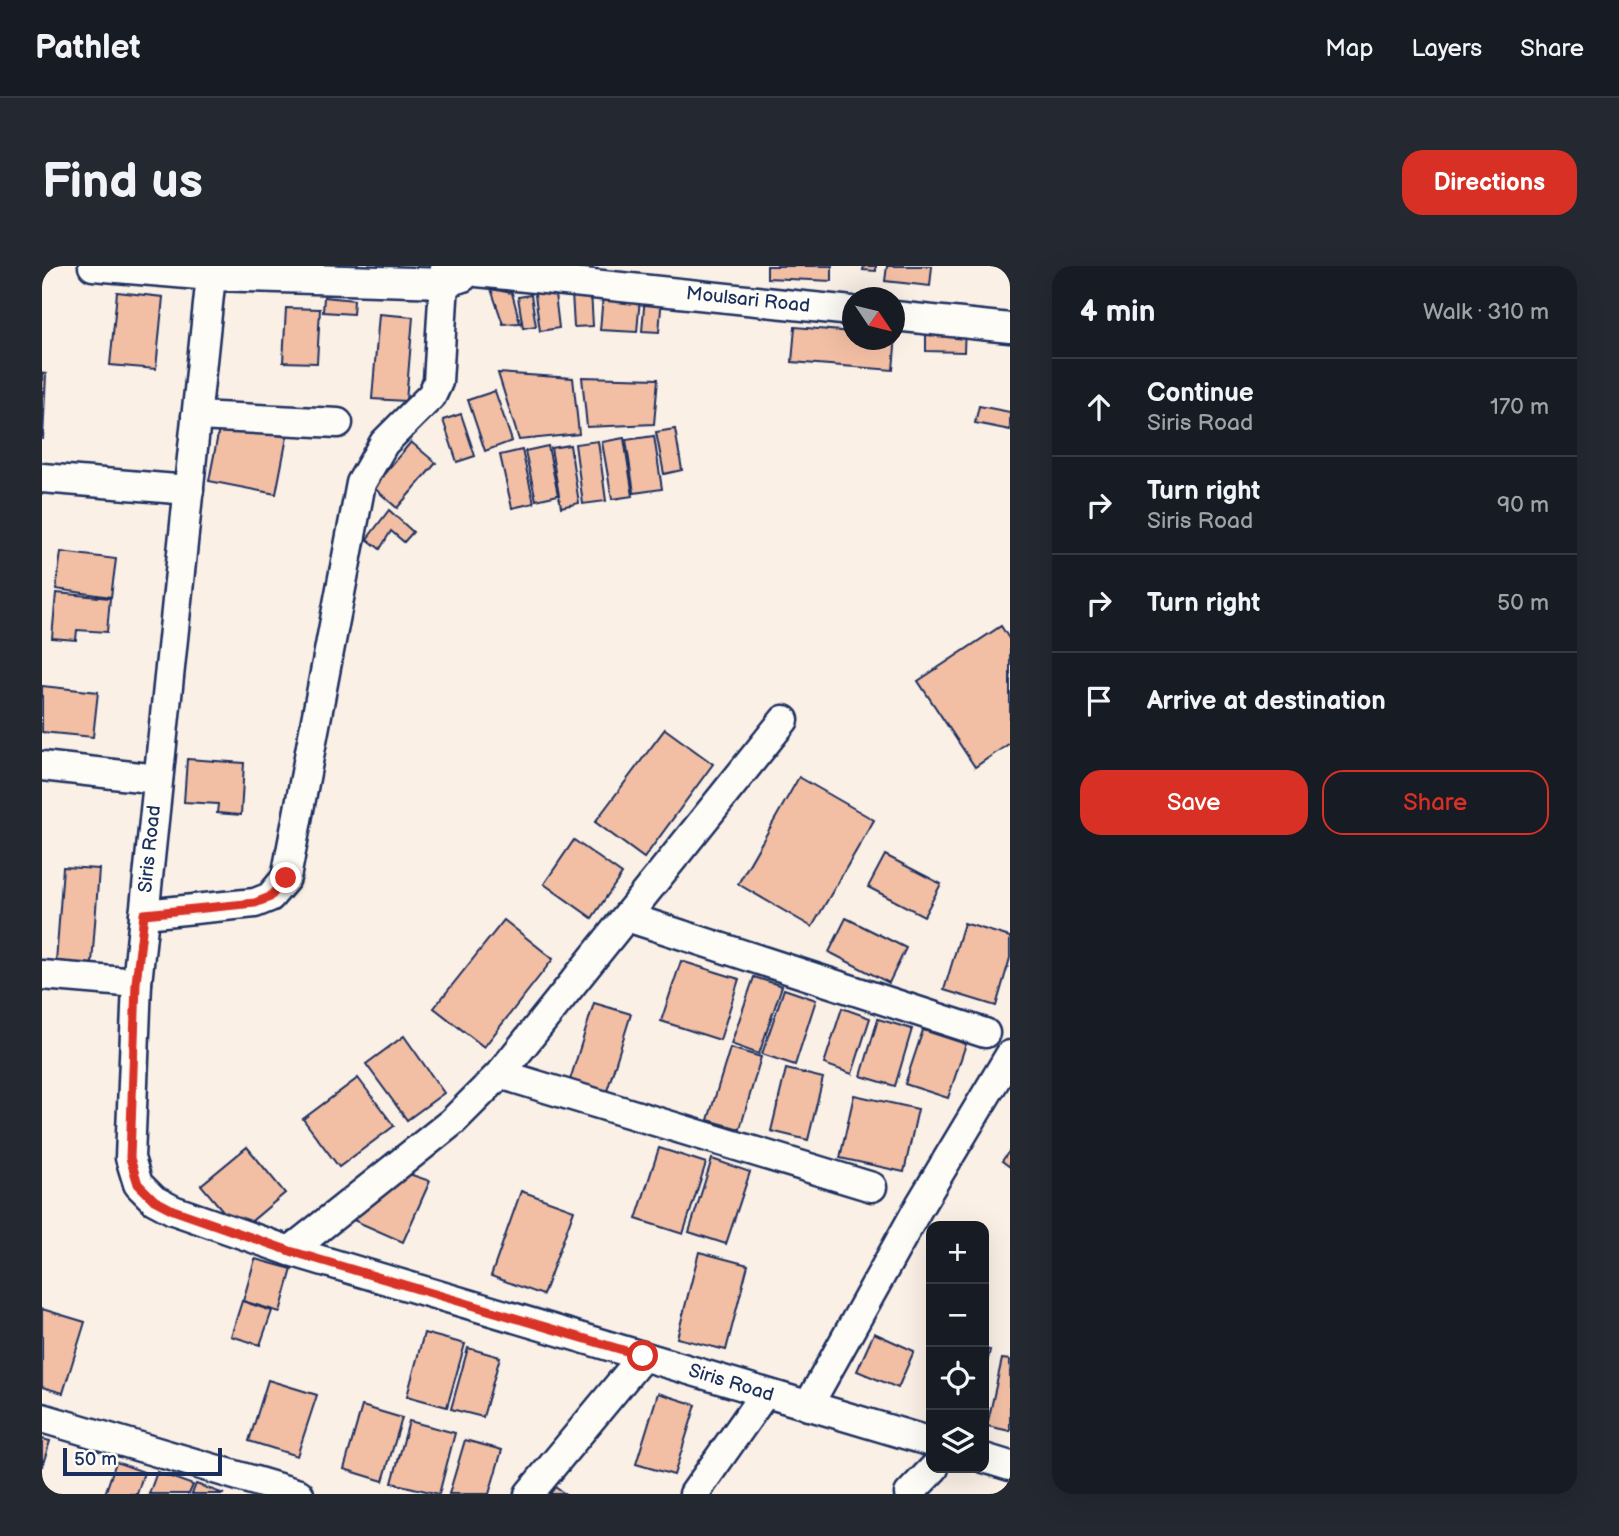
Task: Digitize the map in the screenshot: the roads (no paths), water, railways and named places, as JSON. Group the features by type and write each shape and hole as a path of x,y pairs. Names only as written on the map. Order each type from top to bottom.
{"street":[{"name":"Moulsari Road","path":"93,266 212,271 456,272 842,310"},
{"name":"Siris Road","path":"212,271 136,983 130,1158 138,1184 154,1200 173,1210 290,1251 926,1441"},
{"path":"144,914 255,903 270,897 286,878 361,483 384,443 432,395 438,382 456,272"},
{"path":"905,317 1010,328"},
{"path":"196,416 338,423"},
{"path":"42,478 189,490"},
{"path":"290,1251 452,1122 500,1074 784,720"},
{"path":"42,766 158,779"},
{"path":"627,917 985,1033"},
{"path":"42,975 136,983"},
{"path":"808,1406 920,1205 1010,1055"},
{"path":"500,1074 872,1187"},
{"path":"529,1494 643,1356"},
{"path":"694,1494 765,1393"},
{"path":"42,1418 299,1494"},
{"path":"989,1460 1010,1466"},
{"path":"909,1494 929,1473"}]}
